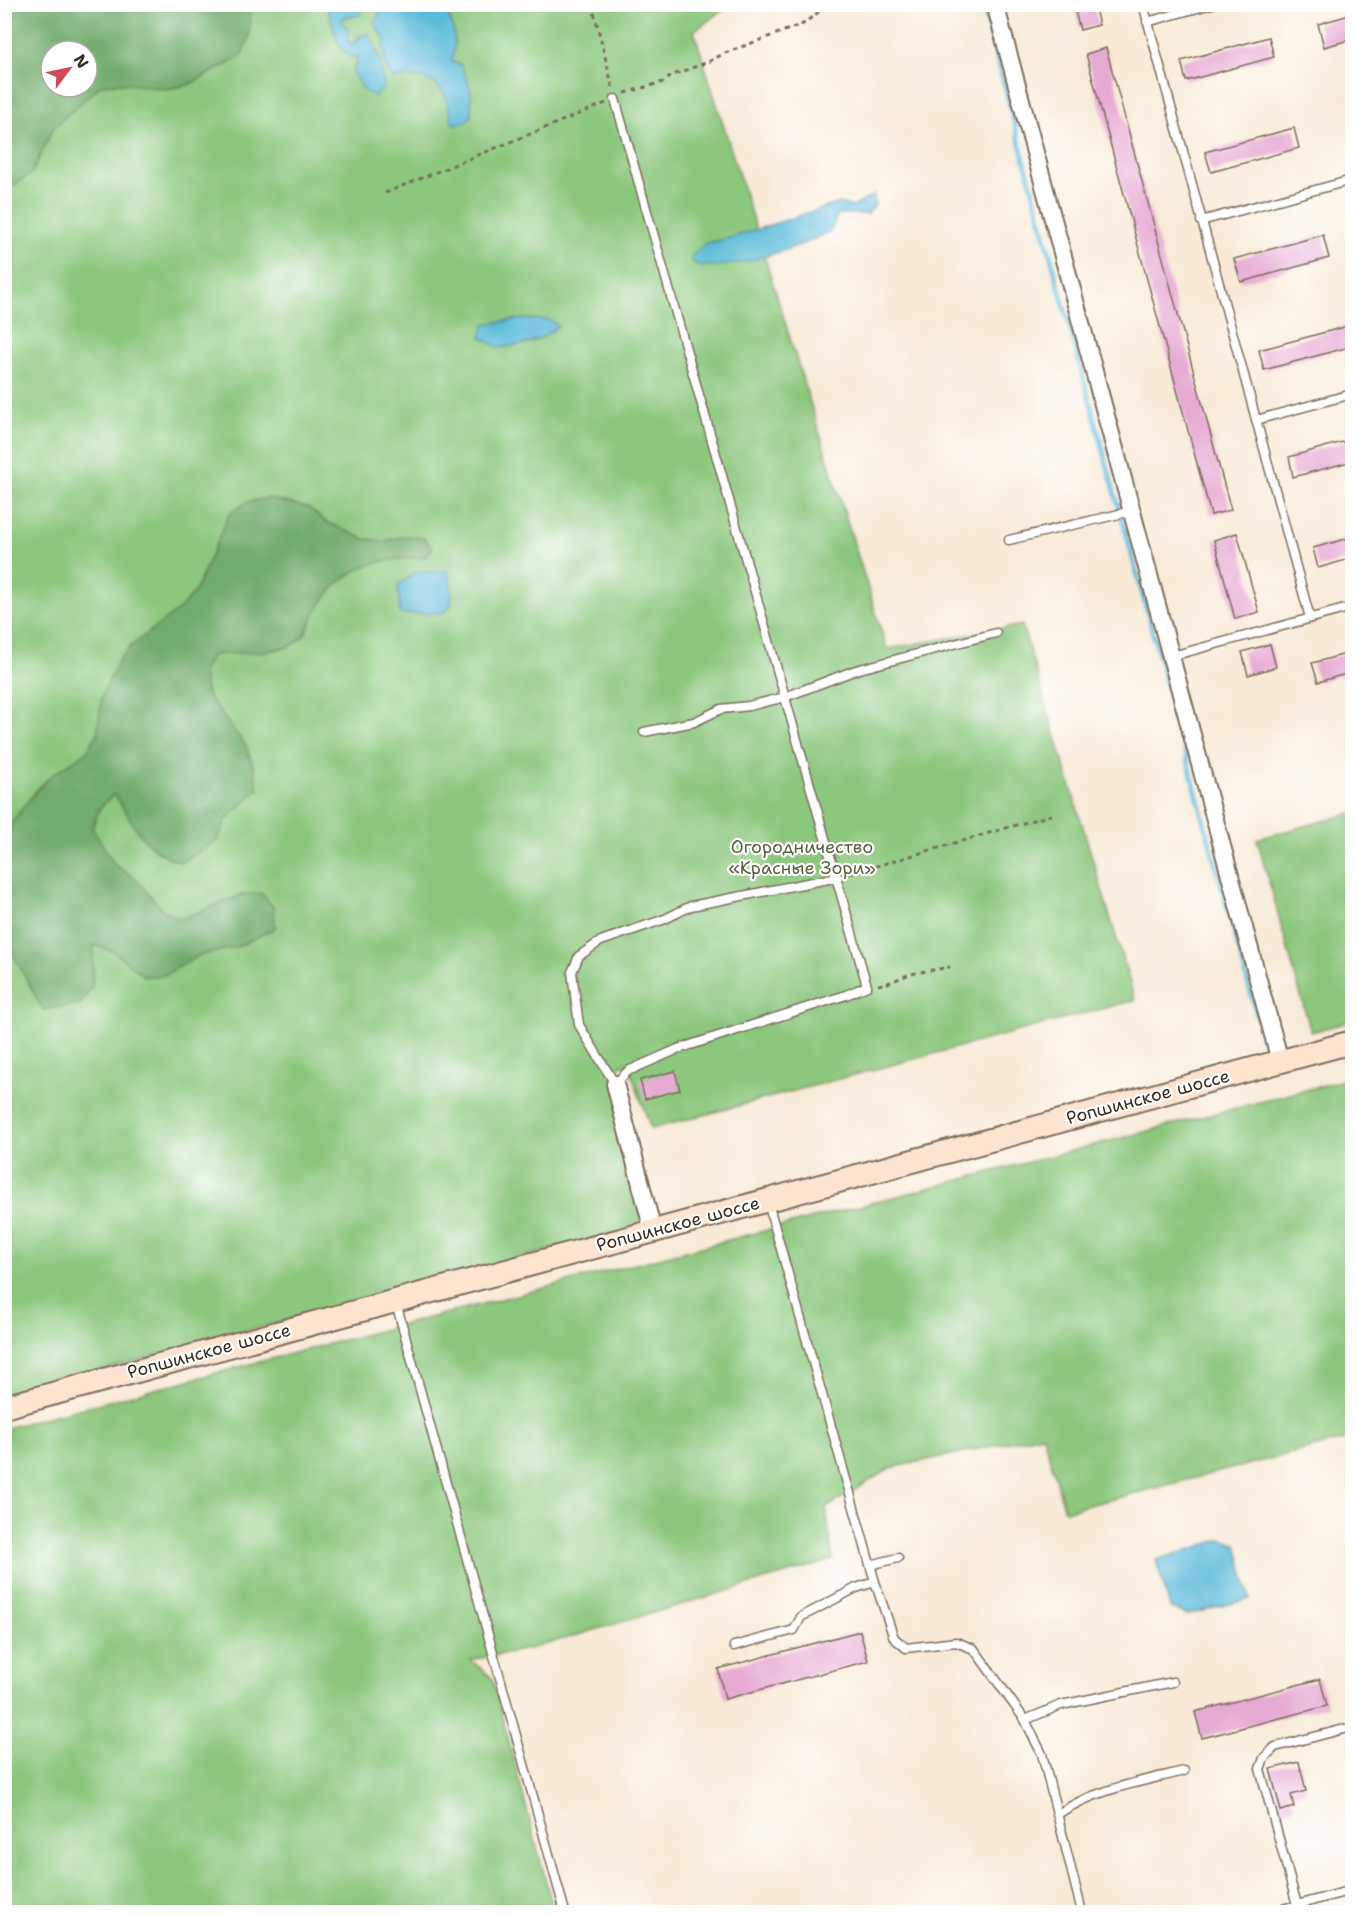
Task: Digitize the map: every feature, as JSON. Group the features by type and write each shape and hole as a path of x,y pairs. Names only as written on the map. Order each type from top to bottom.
{"main road":[{"name":"Ропшинское шоссе","path":"4,1407 1353,1042"}],"street":[{"path":"995,4 1280,1061"},
{"path":"615,1084 653,1231"}],"lane":[{"path":"1143,4 1310,618"},
{"path":"1148,22 1212,4"},
{"path":"615,99 784,697 838,877 867,986 846,995 678,1049 628,1071 615,1084 579,1025 572,972 579,956 601,941 665,919 691,906 838,877"},
{"path":"1202,221 1353,180"},
{"path":"1256,420 1353,394"},
{"path":"1009,540 1132,511"},
{"path":"1172,656 1353,606"},
{"path":"644,732 694,722 721,709 749,706 784,697 856,670 996,633"},
{"path":"767,1200 870,1565 894,1638 900,1645 916,1648 956,1642 974,1649 1025,1720 1042,1754 1082,1912"},
{"path":"396,1301 565,1912"},
{"path":"870,1565 898,1558"},
{"path":"734,1646 794,1630 801,1617 856,1588 875,1582"},
{"path":"1025,1720 1061,1705 1173,1682"},
{"path":"1297,1905 1260,1769 1264,1758 1275,1747 1353,1727"},
{"path":"1058,1814 1077,1802 1104,1792 1184,1771"},
{"path":"1272,1912 1353,1890"}],"path":[{"path":"592,4 615,99"},
{"path":"838,877 1054,814"},
{"path":"867,986 888,984 910,974 950,967"}],"green space":[{"path":"5,4 251,5 249,37 241,57 188,85 166,89 121,83 99,87 99,39 39,39 39,99 85,99 54,127 32,173 5,191"},
{"name":"Огородничество «Красные Зори»","path":"5,5 730,5 694,31 887,649 1022,625 1135,1000 651,1129 628,1063 614,1069 654,1222 5,1396"},
{"path":"267,498 309,508 326,522 365,539 386,541 405,536 424,538 432,548 426,557 377,563 351,574 328,595 305,633 294,644 266,651 212,655 203,672 207,695 246,746 258,789 226,820 218,840 181,863 167,857 148,843 134,827 114,794 100,808 92,828 115,865 135,878 163,910 181,919 241,895 261,893 274,908 275,928 237,947 198,956 163,976 144,976 113,951 94,945 92,986 81,1004 43,1010 5,939 5,841 13,820 52,775 85,753 97,735 102,695 119,660 132,645 181,608 196,590 230,512 248,502"},
{"path":"1352,813 1352,1021 1311,1032 1257,839"},
{"path":"1352,1078 1352,1438 1065,1511 1043,1435 890,1468 826,1508 833,1560 533,1648 471,1660 492,1678 554,1912 5,1912 5,1428"}],"water":[{"path":"327,5 362,5 360,15 344,17 342,23 349,30 347,40 351,46 359,37 368,33 375,45 384,88 375,96 365,92 353,73 357,57 349,56 338,43"},
{"path":"377,5 438,5 448,16 454,30 451,61 461,65 471,90 471,116 465,123 453,124 446,99 436,84 415,77 393,79 384,61 385,40 374,21 380,15"},
{"path":"874,195 875,205 868,214 838,214 831,231 802,244 742,262 706,266 693,263 691,257 706,243 723,240 839,203 853,207"},
{"path":"520,319 550,320 558,326 543,337 529,343 499,348 481,337 485,324"},
{"path":"448,571 452,590 451,606 443,613 400,614 398,585 416,572"},
{"path":"1222,1539 1237,1544 1250,1599 1187,1615 1170,1608 1156,1560"}],"building":[{"path":"1073,4 1094,4 1099,25 1080,30"},
{"path":"1353,14 1353,39 1324,47 1318,24"},
{"path":"1269,37 1274,57 1186,81 1181,61"},
{"path":"1106,48 1231,510 1211,515 1086,54"},
{"path":"1294,128 1299,148 1211,172 1205,152"},
{"path":"1323,235 1329,258 1241,282 1234,259"},
{"path":"1348,326 1353,346 1264,370 1259,350"},
{"path":"1353,439 1353,461 1293,477 1289,457"},
{"path":"1237,533 1259,612 1235,619 1214,540"},
{"path":"1353,537 1353,558 1318,568 1313,548"},
{"path":"1270,644 1276,667 1248,675 1242,652"},
{"path":"1353,652 1353,672 1318,682 1312,663"},
{"path":"675,1071 680,1090 645,1099 640,1080"},
{"path":"860,1631 868,1661 725,1699 718,1669"},
{"path":"1320,1679 1327,1706 1202,1738 1195,1712"},
{"path":"1299,1762 1306,1791 1291,1795 1294,1807 1281,1811 1270,1769"}],"waterway":[{"path":"982,4 1265,1046"}]}
